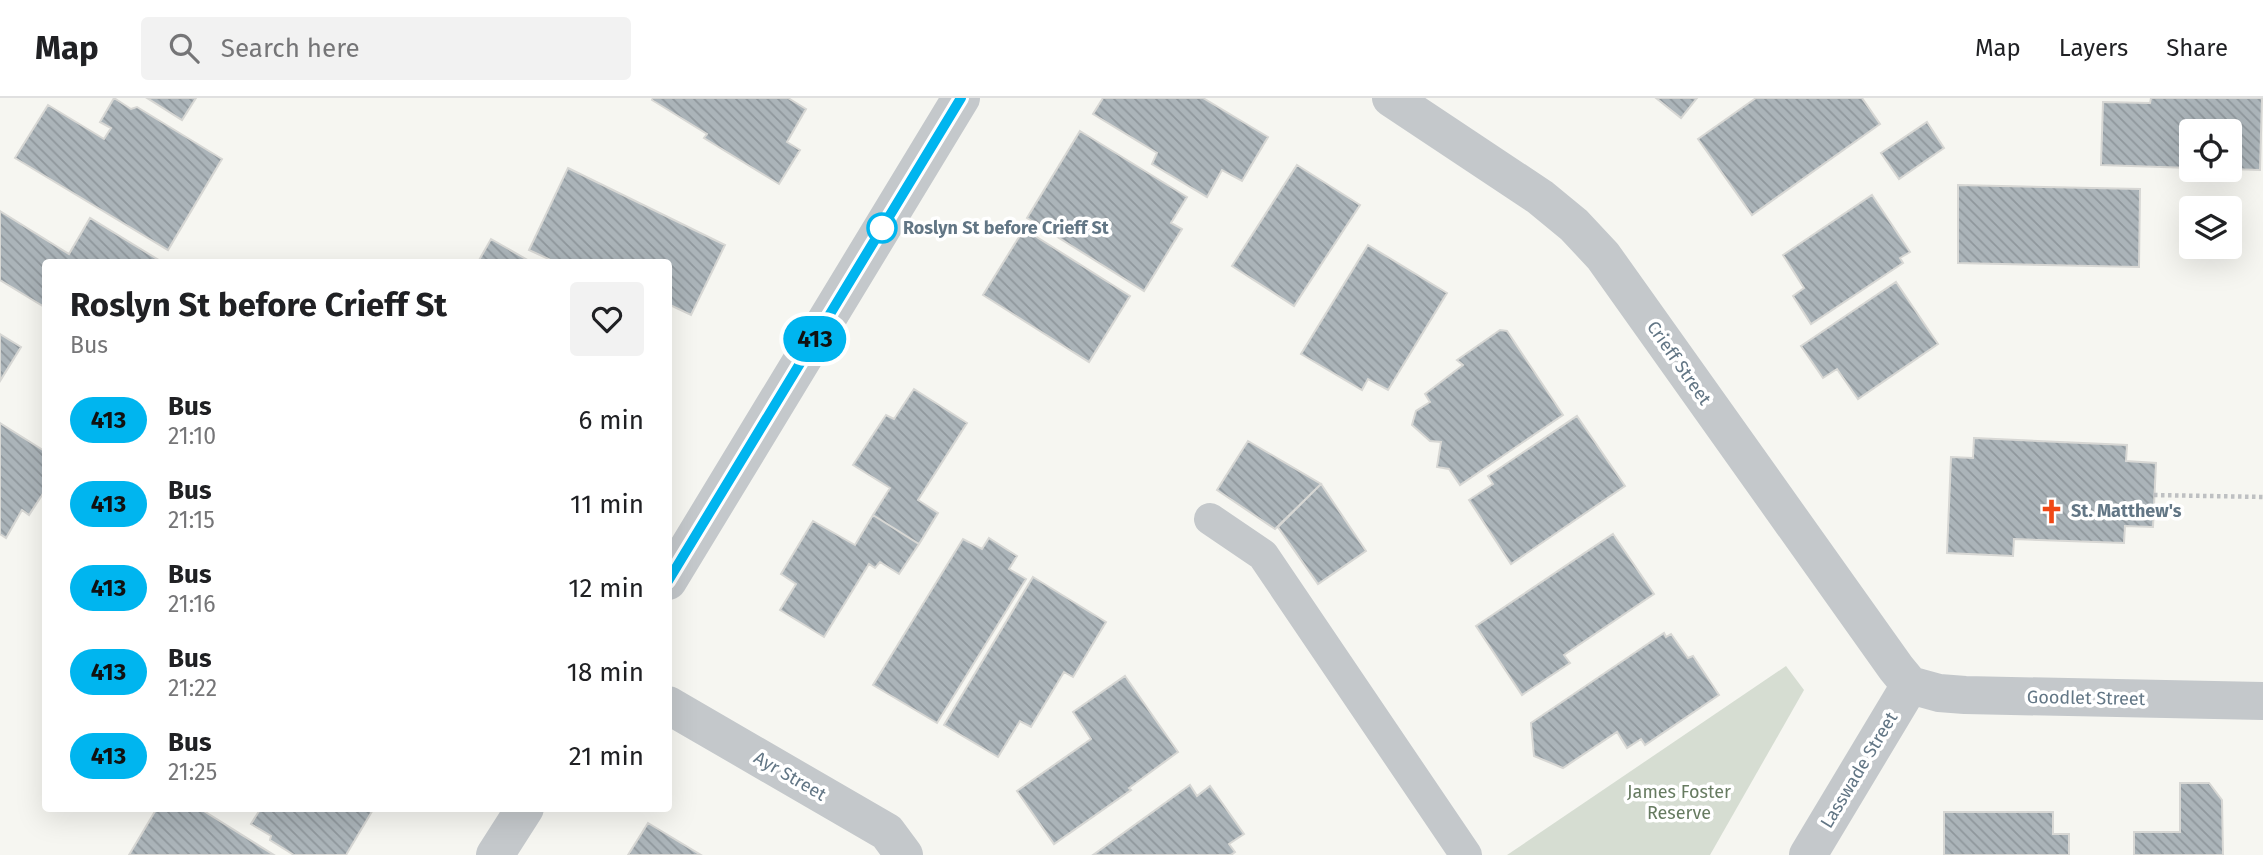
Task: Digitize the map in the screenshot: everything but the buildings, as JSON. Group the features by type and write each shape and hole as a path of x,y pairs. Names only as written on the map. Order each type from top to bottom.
{"street":[{"path":"672,574 961,98"},
{"name":"Crieff Street","path":"1391,98 1540,197 1574,225 1603,256 1910,685"},
{"name":"Goodlet Street","path":"1910,685 1939,693 1965,695 2263,701"},
{"name":"Lasswade Street","path":"1808,855 1910,685"},
{"name":"Ayr Street","path":"672,707 887,831 904,855"},
{"path":"495,855 522,812"}],"lane":[{"path":"1210,519 1263,555 1466,855"}],"path":[{"path":"2154,495 2263,497"}],"green space":[{"name":"James Foster Reserve","path":"1786,666 1804,690 1710,855 1507,855"}],"bus line":[{"name":"413","path":"672,574 961,98"}],"place":[{"name":"Roslyn St before Crieff St","path":"882,228"},
{"name":"St. Matthew's","path":"2051,511"}]}
